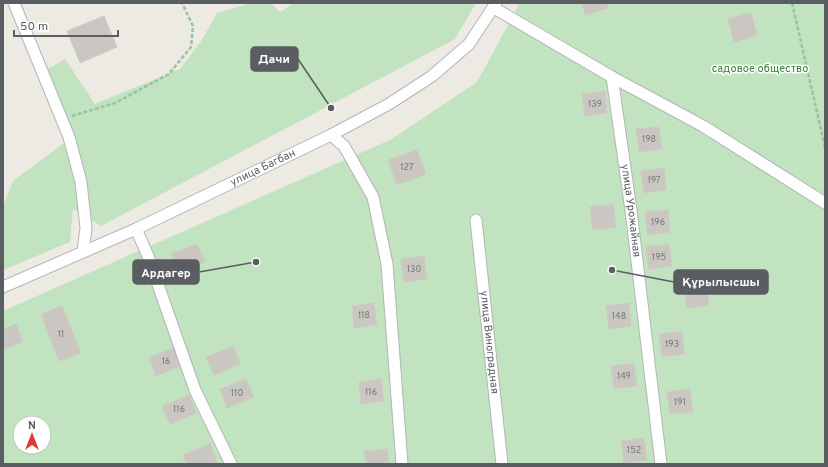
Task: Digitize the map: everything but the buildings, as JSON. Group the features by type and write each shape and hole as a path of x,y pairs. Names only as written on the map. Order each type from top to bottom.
{"street":[{"path":"14,3 69,137 81,182 86,228 83,252"},
{"path":"495,6 612,77 703,126 825,203"},
{"name":"улица Багбан","path":"3,287 136,229 331,135 389,104 432,76 469,44 495,6"},
{"name":"улица Урожайная","path":"612,77 632,210 662,464"},
{"path":"331,135 344,146 373,197 387,264 402,464"},
{"name":"улица Виноградная","path":"476,220 502,464"},
{"path":"136,229 148,256 195,390 231,464"}],"path":[{"path":"62,120 115,103 169,74 191,47 193,26 182,3"},
{"path":"792,3 825,147"}],"green space":[{"path":"252,3 271,3 280,12 294,3 476,3 455,39 101,226 73,209 70,242 3,270 3,207 13,181 75,135 46,70 65,59 95,104 180,69 202,40 217,13"},
{"name":"садовое общество","path":"520,3 825,3 825,464 3,464 3,311 390,140 477,82"}],"place":[{"name":"Дачи","path":"331,108"},
{"name":"Ардагер","path":"256,262"},
{"name":"Құрылысшы","path":"612,270"}]}
